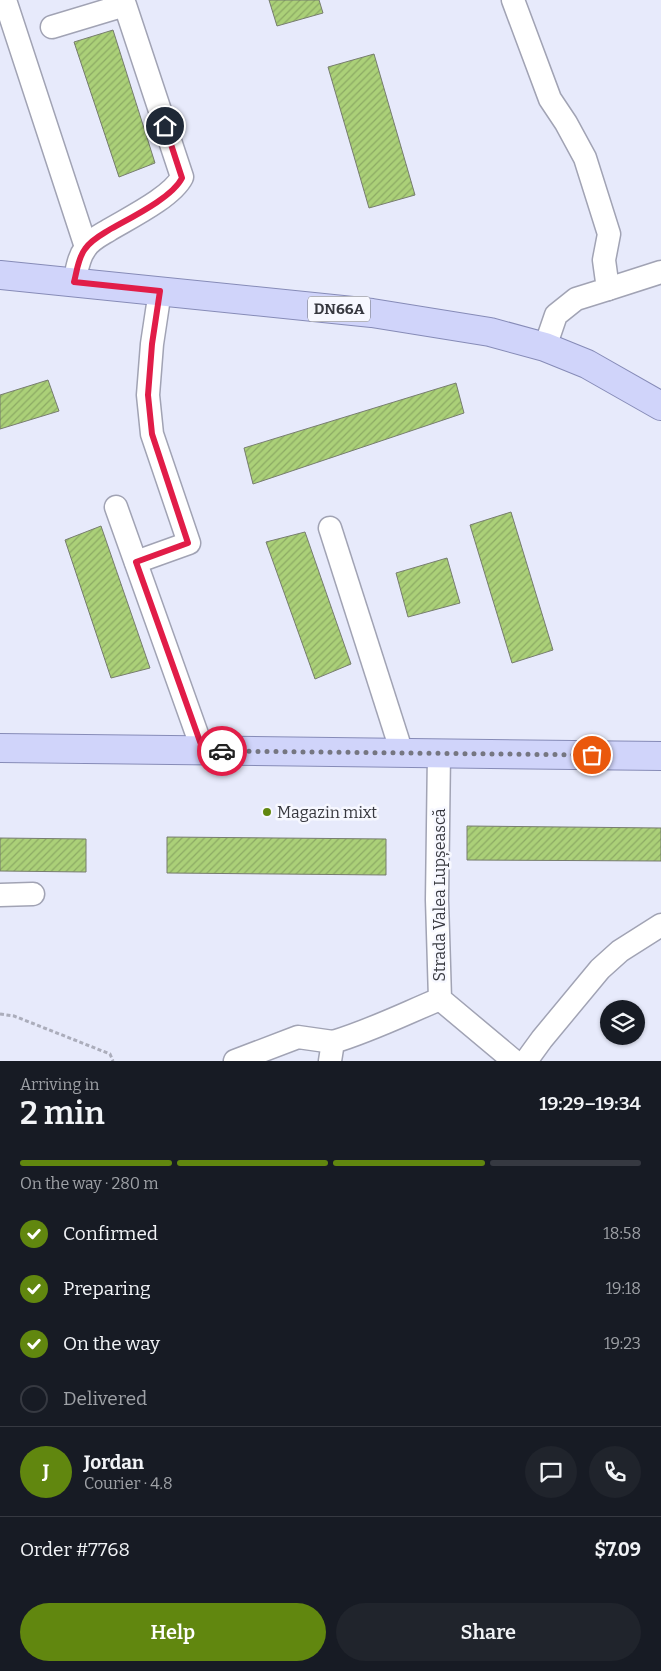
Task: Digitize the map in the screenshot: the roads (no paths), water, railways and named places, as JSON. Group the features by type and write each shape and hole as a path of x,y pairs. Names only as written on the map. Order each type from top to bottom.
{"main road":[{"name":"DN66A","path":"0,275 390,315 490,332 545,347 587,364 661,406"},
{"path":"0,748 661,756"}],"street":[{"path":"5,0 86,247"},
{"path":"513,0 550,99 566,123 585,158 610,234 604,260 608,289"},
{"path":"52,27 125,6 182,178 178,185 155,202 98,237 86,247 80,256 74,282"},
{"path":"545,347 556,315 576,299 661,272"},
{"path":"136,562 188,543 152,434 148,395 152,344 160,291"},
{"path":"116,506 203,750"},
{"path":"330,528 402,753"},
{"name":"Strada Valea Lupșească","path":"439,754 437,900 440,1000 514,1061"},
{"path":"0,895 33,894"},
{"path":"526,1061 600,969 620,951 661,925"},
{"path":"235,1061 298,1037 332,1051 398,1016 440,1000"}],"place":[{"name":"Magazin mixt","path":"267,812"}]}
